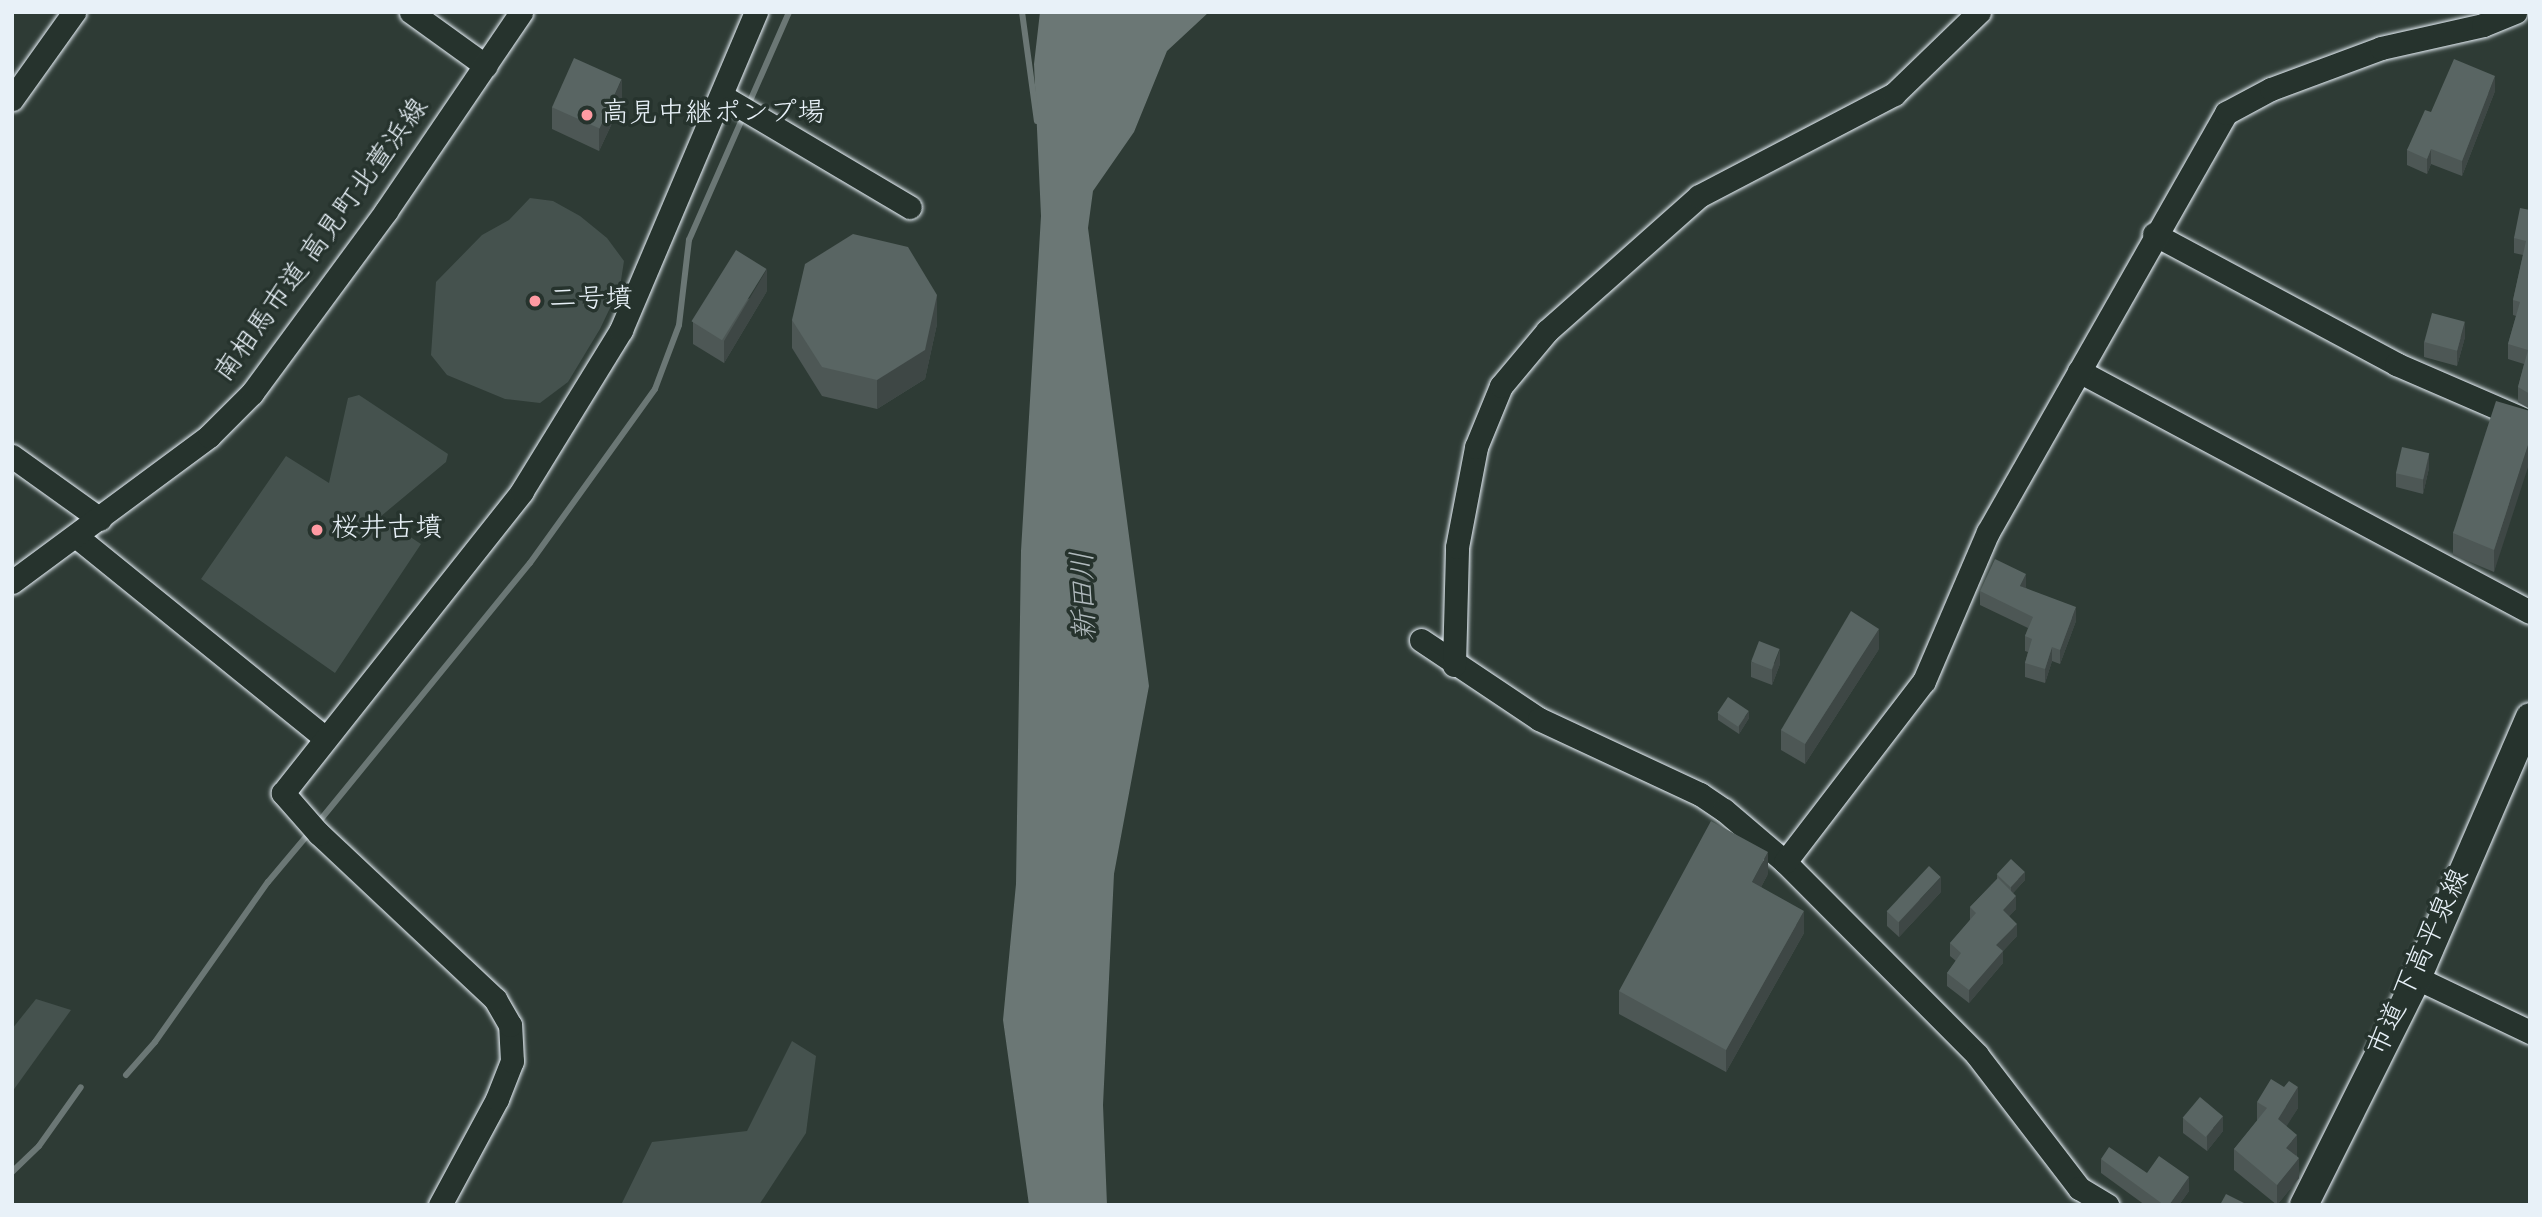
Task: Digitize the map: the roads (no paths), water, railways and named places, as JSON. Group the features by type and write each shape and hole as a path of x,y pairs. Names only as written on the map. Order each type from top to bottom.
{"street":[{"path":"12,99 74,12"},
{"path":"411,12 486,66"},
{"name":"南相馬市道 高見町北萱浜線","path":"12,583 209,436 252,393 486,66 521,12"},
{"path":"440,1205 498,1099 512,1061 510,1025 495,999 313,827 283,793 522,491 621,330 728,100 756,12"},
{"path":"1454,665 1457,547 1476,447 1501,386 1546,331 1699,196 1894,94 1979,12"},
{"path":"1785,862 1924,681 1988,532 2216,127 2233,108 2381,48 2483,25 2515,12"},
{"path":"728,100 910,207"},
{"path":"2154,234 2396,364 2530,422"},
{"path":"2079,371 2530,612"},
{"path":"12,456 100,519"},
{"path":"77,537 326,738"},
{"path":"1421,640 1454,665 1577,740 1700,794 1785,862 1977,1055 2078,1188 2107,1205"},
{"name":"市道 下高平泉線","path":"2304,1205 2417,978 2530,717"},
{"path":"2417,978 2530,1032"}],"water":[{"name":"新田川","path":"1040,12 1209,12 1167,51 1134,132 1093,191 1088,228 1149,686 1114,874 1103,1105 1107,1205 1029,1205 1003,1020 1016,884 1021,551 1041,216 1034,64"}],"waterway":[{"path":"317,824 530,563 655,389 679,325 689,240 789,12"},
{"path":"1022,12 1037,121"},
{"path":"126,1075 155,1042 268,882 310,832"},
{"path":"12,1172 39,1146 81,1087"}],"place":[{"name":"高見中継ポンプ場","path":"587,115"},
{"name":"二号墳","path":"535,301"},
{"name":"桜井古墳","path":"317,530"}]}
